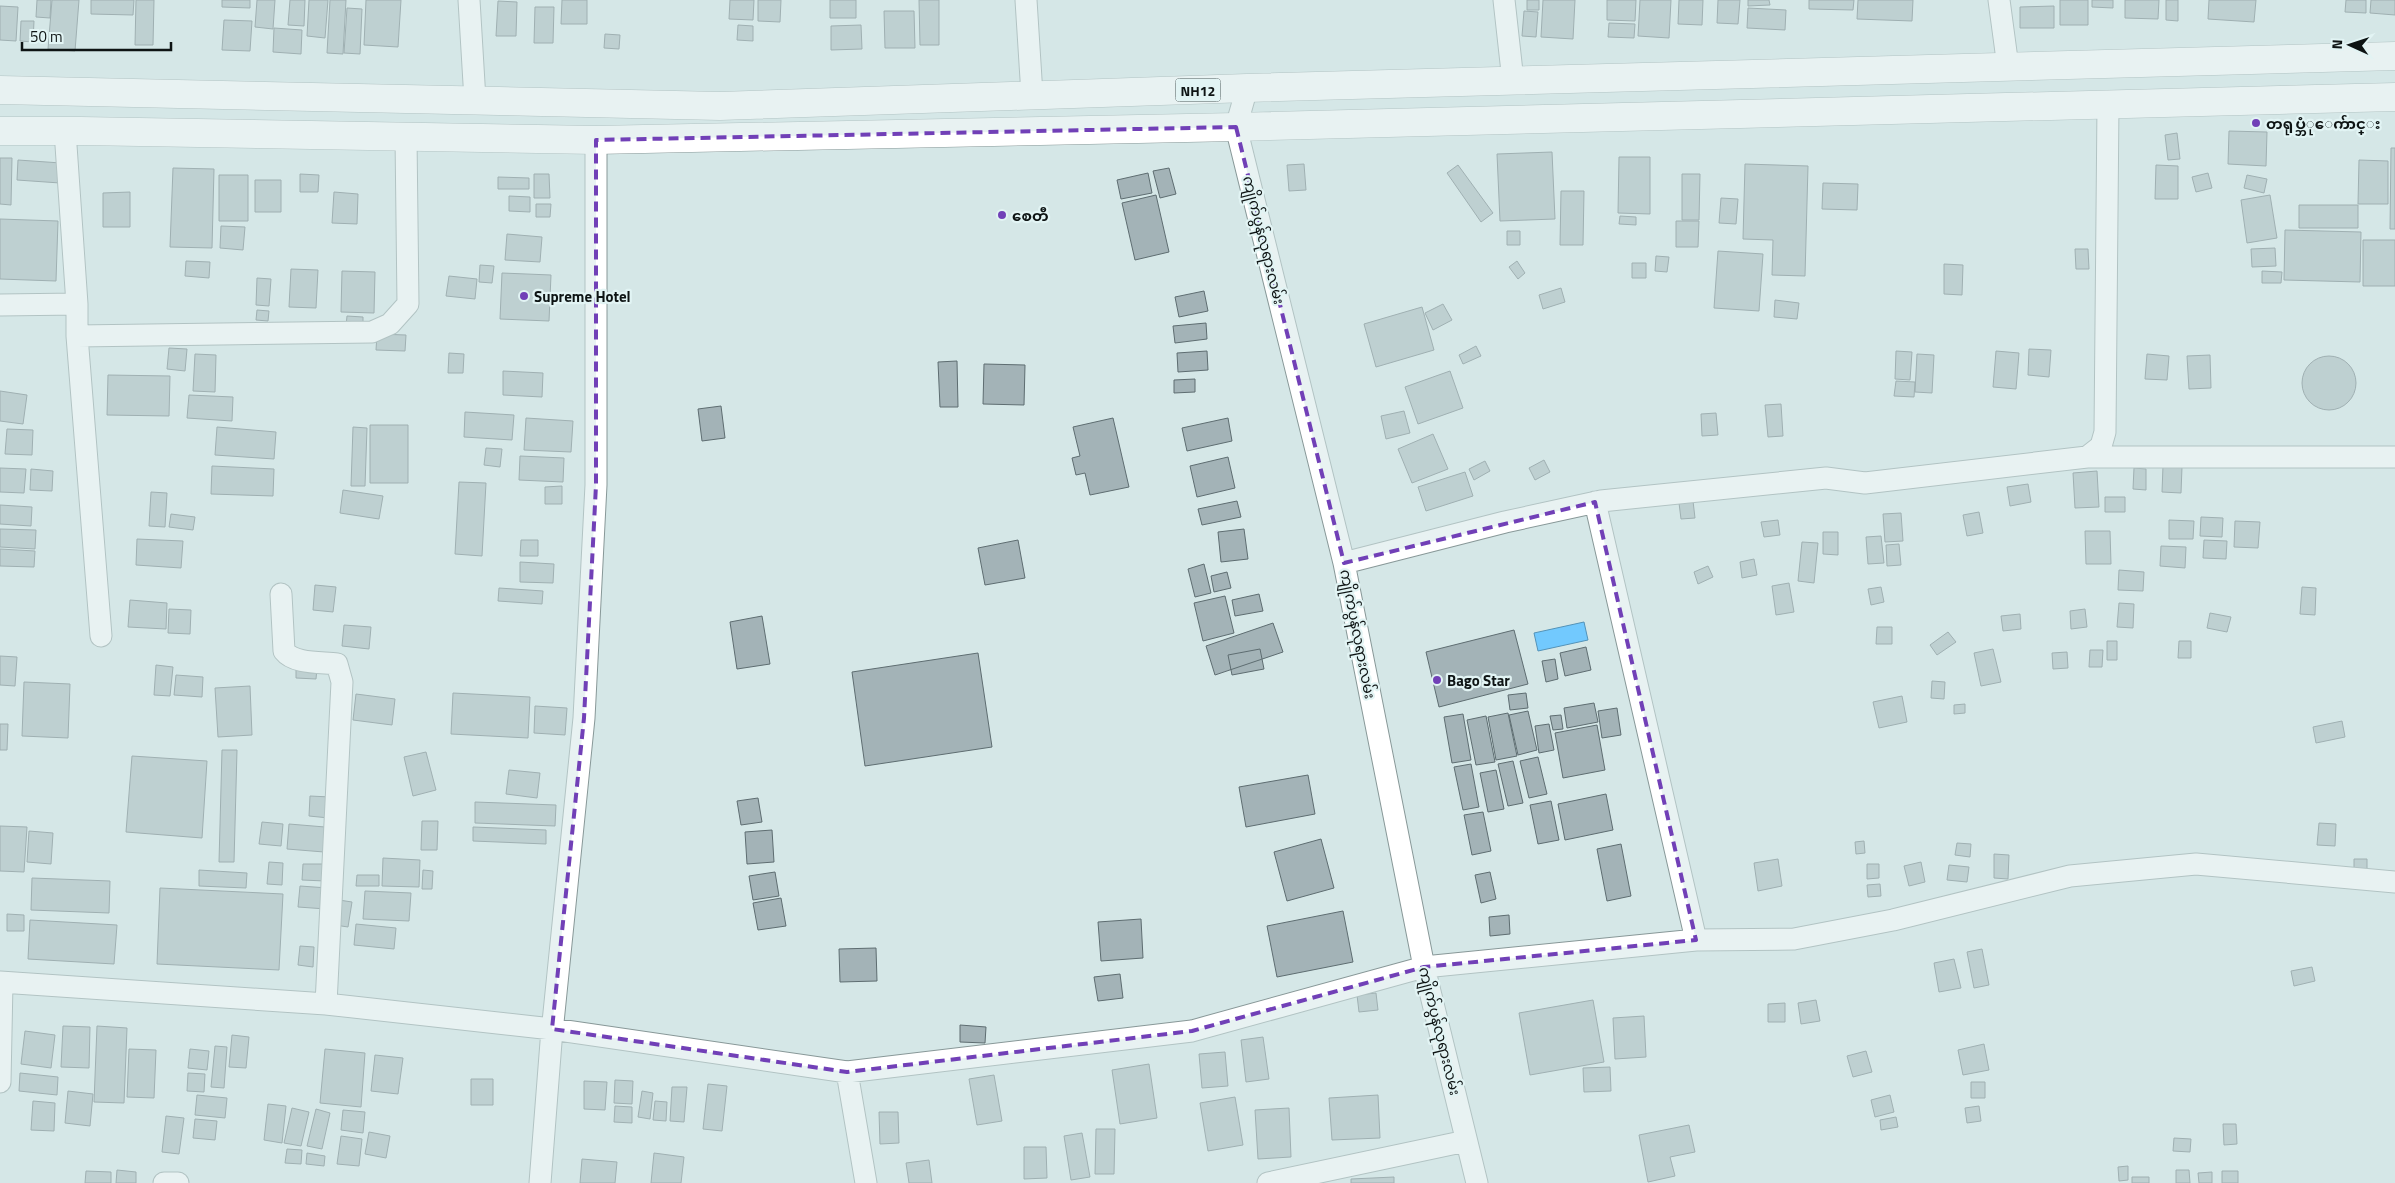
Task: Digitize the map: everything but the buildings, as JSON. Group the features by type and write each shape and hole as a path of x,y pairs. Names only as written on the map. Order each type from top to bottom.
{"highway":[{"name":"NH12","path":"0,90 720,106 1514,80 2395,56"},
{"path":"0,132 65,131 596,140 1236,127 2395,97"}],"street":[{"path":"469,0 475,100"},
{"path":"1026,0 1032,95"},
{"path":"1504,0 1514,80"},
{"path":"1999,0 2008,67"},
{"name":"ကျိုက်ပွန်လုရားလမ်း","path":"1247,88 1236,127 1344,563 1424,967 1477,1183"},
{"path":"2087,457 2100,446 2105,432 2108,104"},
{"path":"65,131 77,304 77,336 101,636"},
{"path":"77,336 372,332 390,324 408,304 406,137"},
{"path":"540,1183 552,1029 584,718 596,485 596,140"},
{"path":"0,305 77,304"},
{"path":"1344,563 1504,522 1595,502 1826,478 1865,483 2087,457 2395,457"},
{"path":"1595,502 1696,940"},
{"path":"281,594 284,651 288,656 296,659 337,664 342,682 326,1004"},
{"path":"0,1082 1,982 326,1004 552,1029 847,1072 1192,1031 1424,967 1696,940 1794,938 1893,920 2070,876 2196,864 2395,882"},
{"path":"847,1072 866,1183"},
{"path":"1268,1183 1466,1141"},
{"path":"164,1183 178,1183"}],"highlighted area":[{"path":"1236,127 1344,563 1595,502 1696,940 1424,967 1192,1031 847,1072 552,1029 584,718 596,485 596,140"}],"water":[{"path":"1584,622 1588,640 1538,651 1534,633"}],"place":[{"name":"တရုပ္ဘံုေက်ာင္း","path":"2256,123"},
{"name":"စေတီ","path":"1002,215"},
{"name":"Supreme Hotel","path":"524,296"},
{"name":"Bago Star","path":"1437,680"}]}
